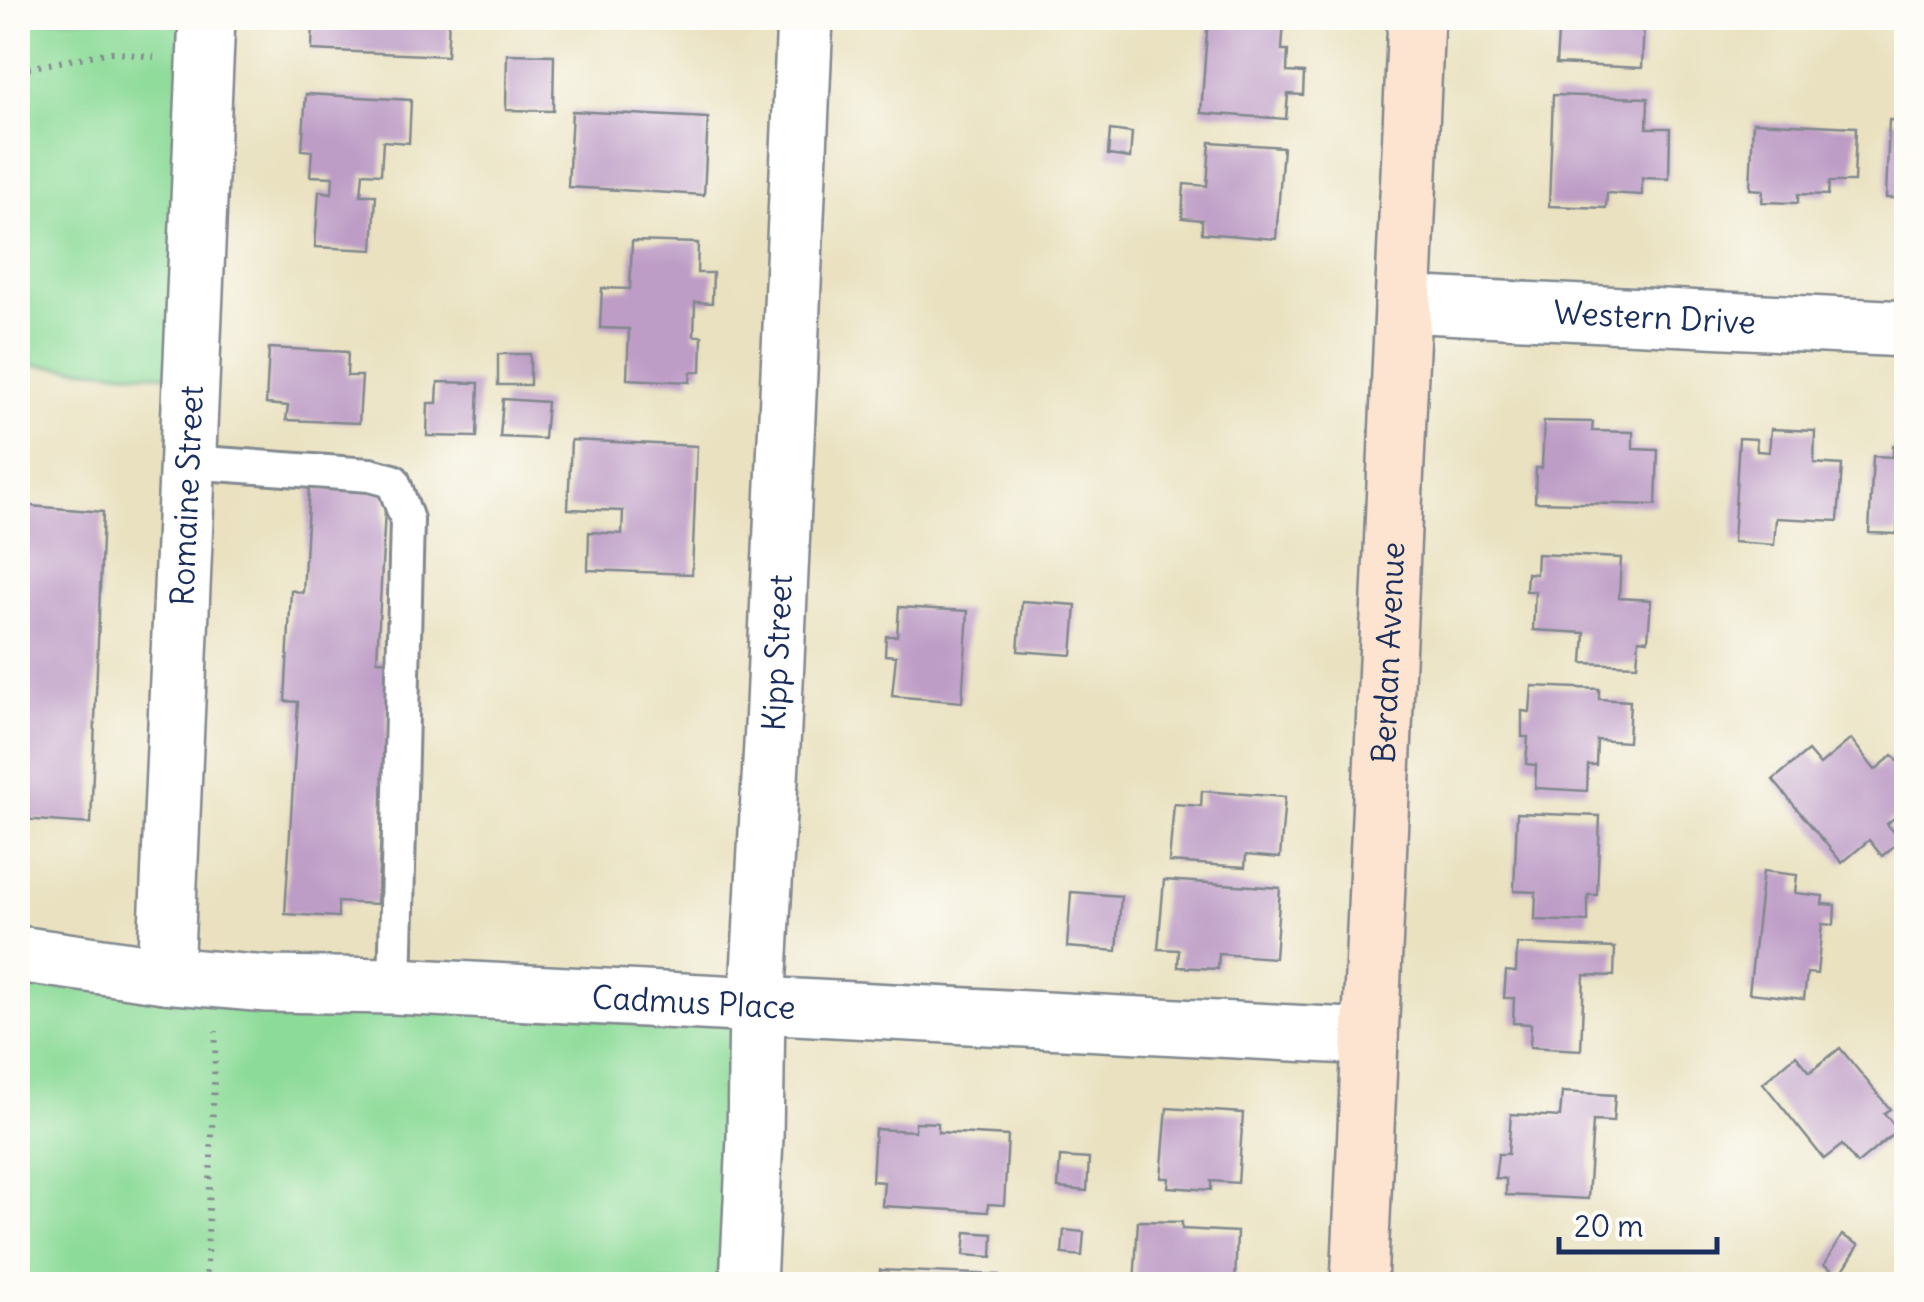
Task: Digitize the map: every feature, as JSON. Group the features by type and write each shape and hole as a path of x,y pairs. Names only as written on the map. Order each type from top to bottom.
{"street":[{"name":"Kipp Street","path":"748,1284 757,1006 805,18"},
{"name":"Berdan Avenue","path":"1359,1284 1416,18"},
{"name":"Romaine Street","path":"165,974 206,40"},
{"name":"Western Drive","path":"1403,304 1906,328"},
{"name":"Cadmus Place","path":"18,954 267,984 394,986 1370,1037"}],"lane":[{"path":"188,462 370,474 394,481 407,520 394,986"}],"path":[{"path":"18,70 110,52 206,40"},
{"path":"206,1284 216,1030"}],"green space":[{"path":"18,18 182,18 191,377 18,364"},
{"path":"18,954 757,1006 748,1284 18,1284"}],"building":[{"path":"313,18 449,18 447,56 312,50"},
{"path":"1208,18 1284,18 1282,50 1288,50 1287,72 1304,73 1303,95 1288,94 1286,119 1201,113"},
{"path":"1559,18 1644,18 1642,68 1556,64"},
{"path":"507,54 554,55 553,111 506,110"},
{"path":"306,94 411,100 409,143 383,141 381,174 363,173 361,195 376,195 373,250 315,247 319,191 332,193 333,177 310,176 312,151 302,150"},
{"path":"1553,95 1648,98 1647,128 1670,128 1669,179 1642,178 1642,195 1607,193 1606,208 1549,206"},
{"path":"572,111 708,118 704,195 568,187"},
{"path":"1889,120 1906,121 1906,198 1886,198"},
{"path":"1753,122 1856,127 1854,182 1829,182 1828,195 1798,194 1798,203 1762,202 1763,190 1750,189"},
{"path":"1110,130 1132,133 1130,158 1108,155"},
{"path":"1210,142 1283,147 1276,239 1202,233 1202,220 1182,218 1184,184 1207,186"},
{"path":"632,241 698,243 697,273 713,273 712,303 695,302 694,336 702,336 701,372 691,372 690,382 627,379 629,329 600,328 602,288 630,289"},
{"path":"269,348 348,352 347,376 362,376 359,423 286,420 288,406 266,404"},
{"path":"498,354 530,354 530,385 498,385"},
{"path":"438,382 479,383 477,437 427,436 428,403 437,403"},
{"path":"503,399 547,402 544,439 500,437"},
{"path":"1544,421 1593,422 1592,431 1633,432 1633,449 1658,450 1656,505 1535,502 1536,468 1542,468"},
{"path":"1771,429 1815,431 1814,463 1842,465 1838,521 1776,518 1774,545 1733,542 1739,438 1756,439 1757,451 1769,452"},
{"path":"571,440 697,446 692,574 588,570 589,532 622,534 623,511 568,509"},
{"path":"1893,445 1906,446 1906,516 1898,516 1897,534 1869,533 1873,456 1893,457"},
{"path":"309,487 386,491 377,660 391,661 377,904 338,902 338,917 285,914 298,702 285,701 291,590 303,593"},
{"path":"18,505 103,512 91,824 22,819 18,831"},
{"path":"1537,554 1621,558 1619,598 1651,600 1648,640 1639,639 1637,665 1583,663 1585,633 1533,630 1535,591 1526,591 1527,573 1536,574"},
{"path":"1022,601 1076,605 1072,655 1018,651"},
{"path":"899,607 968,611 962,702 892,696 896,656 885,655 886,636 897,636"},
{"path":"1532,686 1599,689 1599,699 1630,701 1628,742 1597,740 1596,765 1588,765 1587,791 1535,788 1536,765 1526,764 1528,737 1522,737 1522,711 1530,712"},
{"path":"1851,739 1875,770 1893,755 1906,771 1906,808 1887,824 1901,840 1882,856 1869,840 1842,863 1773,780 1808,751 1820,765"},
{"path":"1202,791 1285,797 1280,858 1246,855 1245,867 1169,862 1174,804 1201,806"},
{"path":"1517,813 1600,816 1597,895 1588,895 1588,922 1535,920 1536,892 1514,891"},
{"path":"1763,871 1797,875 1795,893 1823,896 1822,904 1835,905 1834,925 1822,924 1817,974 1807,973 1804,999 1749,993"},
{"path":"1164,880 1280,888 1275,958 1219,954 1218,969 1178,967 1179,950 1158,949"},
{"path":"1071,892 1121,896 1117,951 1067,947"},
{"path":"1517,944 1615,948 1614,976 1584,975 1581,1050 1530,1047 1531,1024 1513,1023 1514,998 1504,998 1506,971 1516,972"},
{"path":"1840,1048 1890,1109 1884,1113 1898,1130 1857,1164 1842,1145 1824,1159 1763,1083 1796,1055 1810,1072"},
{"path":"1562,1092 1615,1095 1613,1122 1593,1121 1588,1199 1506,1195 1506,1179 1495,1178 1498,1154 1508,1154 1511,1114 1560,1117"},
{"path":"1167,1108 1243,1113 1238,1183 1211,1181 1211,1190 1168,1187 1169,1178 1161,1178"},
{"path":"915,1122 938,1123 938,1132 1008,1136 1004,1205 988,1204 988,1212 882,1206 884,1182 872,1181 875,1129 915,1131"},
{"path":"1060,1157 1089,1159 1087,1191 1058,1188"},
{"path":"1138,1221 1182,1222 1182,1229 1237,1232 1235,1284 1134,1284"},
{"path":"1064,1230 1084,1232 1082,1256 1062,1254"},
{"path":"966,1232 993,1234 992,1257 964,1255"},
{"path":"1842,1235 1859,1245 1840,1275 1824,1265"},
{"path":"880,1270 1000,1275 1000,1284 879,1284"}]}
